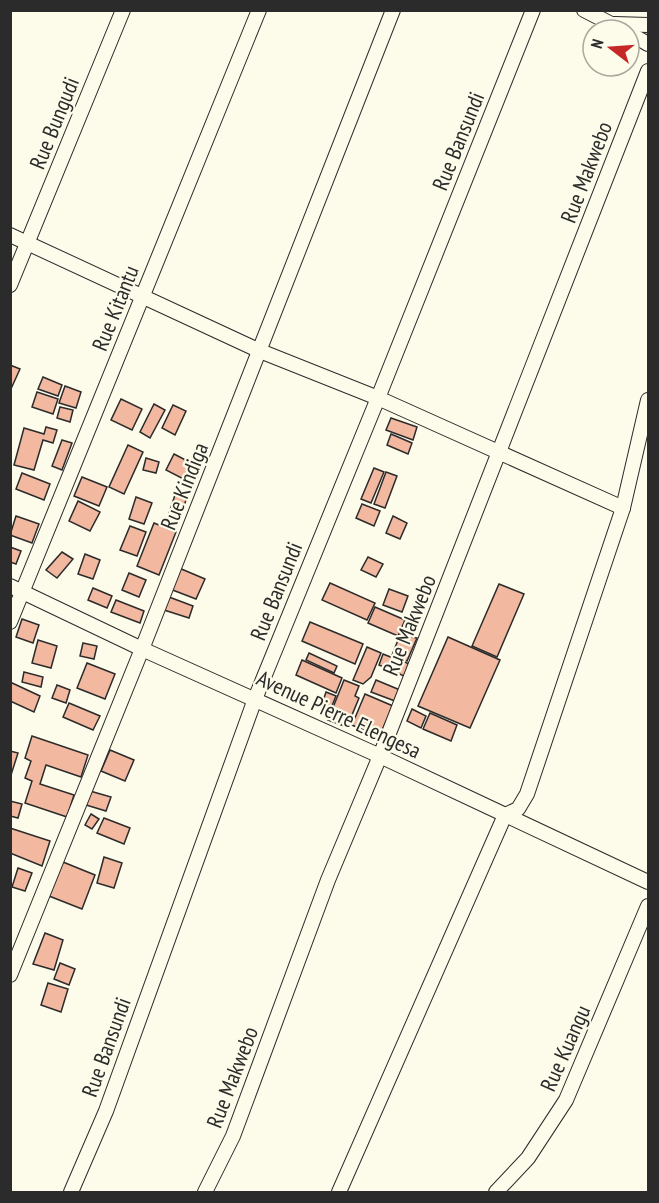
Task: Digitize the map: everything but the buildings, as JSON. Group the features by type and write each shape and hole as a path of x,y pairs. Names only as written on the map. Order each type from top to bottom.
{"street":[{"name":"Rue Bungudi","path":"10,285 123,10"},
{"name":"Rue Kitantu","path":"10,622 16,589 142,297 259,10"},
{"name":"Rue Kindiga","path":"10,975 142,649 393,10"},
{"name":"Rue Bansundi","path":"71,1192 106,1111 255,699 533,10"},
{"path":"584,10 600,18"},
{"name":"Rue Makwebo","path":"205,1192 233,1136 328,880 380,756 648,71"},
{"path":"10,236 260,351 378,398 623,508"},
{"path":"339,1192 505,815 518,809 530,785 623,508 648,400"},
{"name":"Avenue Pierre Elengesa","path":"16,589 648,882"},
{"name":"Rue Kuangu","path":"496,1192 528,1158 566,1100 648,906"}]}
